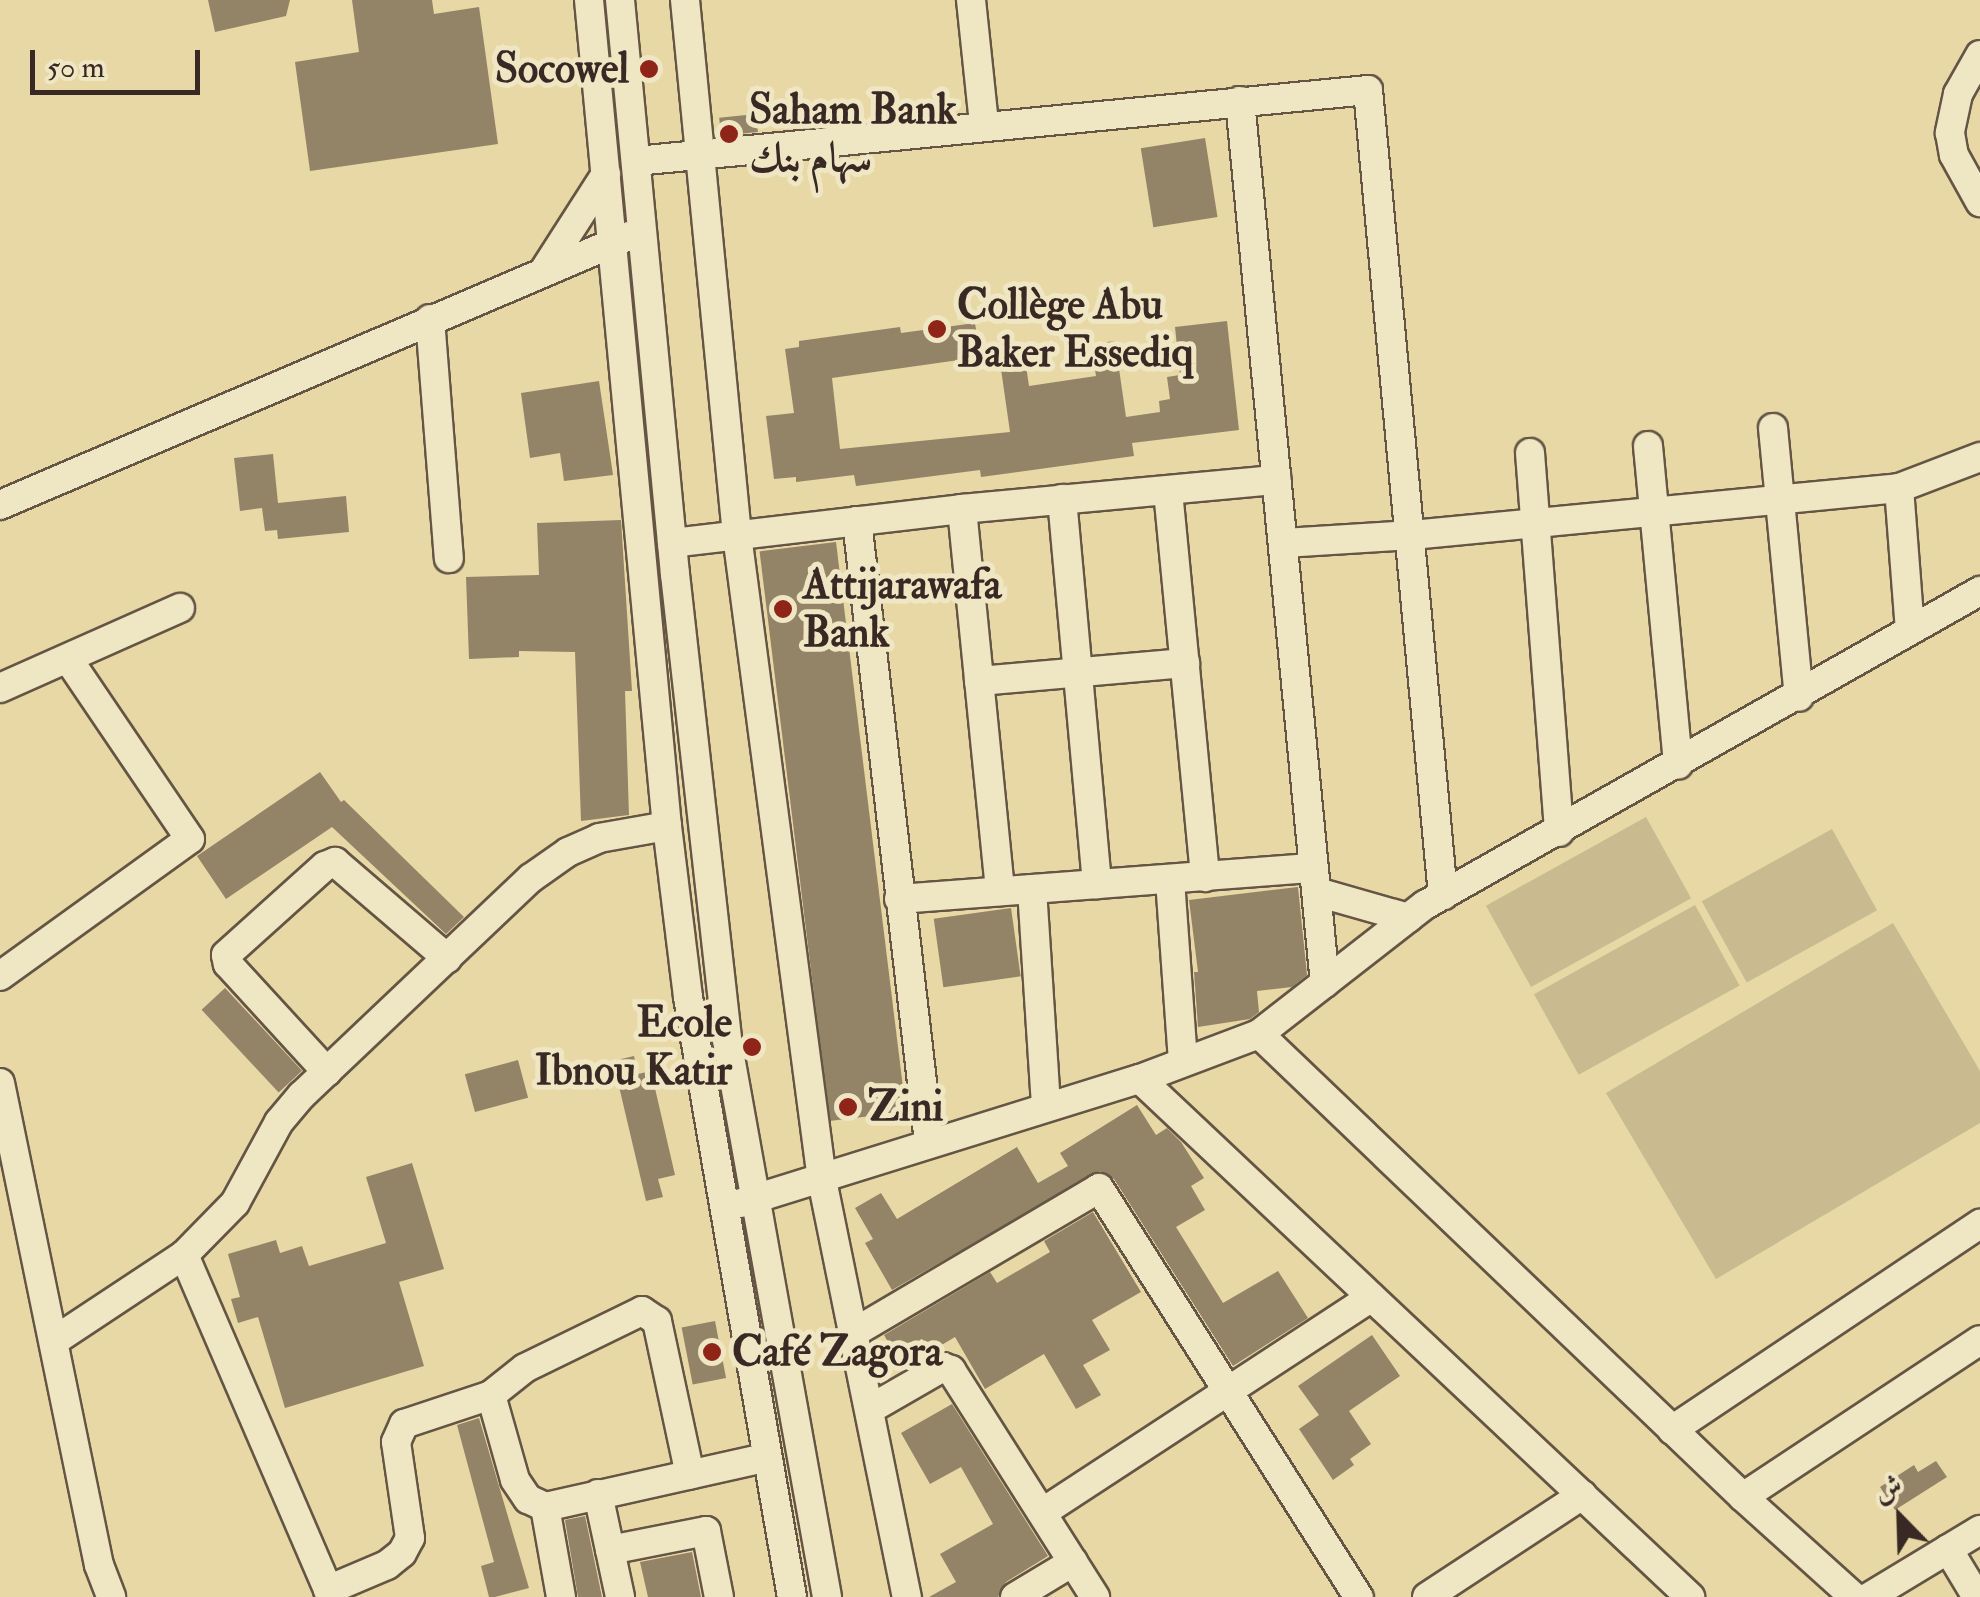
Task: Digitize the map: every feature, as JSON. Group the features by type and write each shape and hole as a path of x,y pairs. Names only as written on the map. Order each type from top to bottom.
{"street":[{"path":"590,0 667,826 688,997 792,1597"},
{"path":"620,0 672,543 727,1040 827,1597"},
{"path":"684,0 703,153 737,535 822,1180 907,1597"},
{"path":"970,0 984,124"},
{"path":"1980,55 1958,94 1950,133 1954,155 1980,202"},
{"path":"636,161 1364,88 1370,94 1442,896"},
{"path":"1240,101 1325,983"},
{"path":"544,270 606,174"},
{"path":"0,504 644,230"},
{"path":"430,319 449,558"},
{"path":"1772,428 1799,697"},
{"path":"1648,446 1678,765"},
{"path":"1530,452 1559,832"},
{"path":"1284,543 1654,514 1899,488 1980,457"},
{"path":"672,543 962,509 1278,480"},
{"path":"1899,488 1910,630"},
{"path":"1168,491 1206,877"},
{"path":"1062,499 1097,884"},
{"path":"962,509 1000,891"},
{"path":"857,521 929,1142"},
{"path":"726,1207 1140,1079 1259,1034 1442,896 1980,592"},
{"path":"0,688 180,608"},
{"path":"0,976 190,839 68,658"},
{"path":"979,681 1185,662"},
{"path":"54,1340 184,1255 235,1203 278,1122 531,878 568,852 599,838 667,826"},
{"path":"327,1072 228,964 226,956 325,866 336,862 446,958"},
{"path":"899,899 1206,877 1316,880 1408,918"},
{"path":"1170,880 1183,1062"},
{"path":"1032,889 1046,1108"},
{"path":"1259,1034 1672,1430 1854,1597"},
{"path":"1140,1079 1690,1597"},
{"path":"0,1083 99,1564 111,1597"},
{"path":"855,1332 1099,1188 1358,1597"},
{"path":"1672,1430 1980,1224"},
{"path":"184,1255 329,1593 402,1554 410,1538 396,1442 404,1424 491,1396 524,1368 634,1313 648,1311 657,1321 690,1474"},
{"path":"1043,1512 1372,1296"},
{"path":"1743,1497 1980,1340"},
{"path":"870,1408 947,1367 1095,1597"},
{"path":"491,1396 515,1480 528,1499 544,1507 765,1458"},
{"path":"598,1494 620,1597"},
{"path":"1427,1597 1582,1495"},
{"path":"544,1507 561,1597"},
{"path":"610,1550 706,1530 719,1597"},
{"path":"1869,1597 1980,1530"},
{"path":"1948,1549 1977,1597"},
{"path":"1015,1597 1074,1562"}],"shaded area":[{"path":"1646,817 1691,898 1531,987 1486,906"},
{"path":"1832,829 1877,910 1747,983 1702,901"},
{"path":"1695,905 1740,985 1579,1075 1534,994"},
{"path":"1893,923 1980,1071 1980,1123 1716,1279 1606,1093"}],"building":[{"path":"208,0 290,0 286,16 215,32"},
{"path":"352,0 432,0 434,14 479,7 498,144 310,171 295,62 359,52"},
{"path":"756,114 758,132 721,136 719,118"},
{"path":"1205,138 1218,217 1153,227 1141,148"},
{"path":"1227,321 1239,430 1132,443 1134,456 981,477 980,470 856,486 854,475 796,482 796,477 774,479 766,416 794,413 785,349 799,347 799,341 900,327 901,333 975,323 980,357 832,378 840,449 1010,432 1001,369 1026,366 1029,386 1096,376 1091,344 1115,341 1126,417 1160,412 1159,401 1170,399 1167,377 1180,375 1175,327"},
{"path":"599,381 613,475 564,481 560,453 530,458 521,393"},
{"path":"273,454 278,503 346,496 349,532 278,539 277,530 265,531 262,508 240,511 234,458"},
{"path":"621,520 632,691 625,691 629,815 581,821 575,652 519,651 519,657 469,659 466,577 539,575 537,523"},
{"path":"836,542 906,1112 830,1121 760,551"},
{"path":"320,772 341,802 344,800 464,917 446,934 332,827 226,899 197,856"},
{"path":"1298,887 1307,975 1292,987 1257,991 1259,1012 1250,1019 1198,1027 1194,972 1198,972 1189,900"},
{"path":"1011,908 1021,976 943,987 934,919"},
{"path":"225,988 302,1071 279,1092 202,1010"},
{"path":"634,1056 638,1074 651,1071 675,1175 658,1179 663,1197 646,1201 613,1061"},
{"path":"518,1060 528,1098 475,1112 465,1074"},
{"path":"1137,1105 1156,1135 1167,1128 1181,1142 1204,1178 1191,1186 1205,1210 1176,1227 1223,1303 1278,1271 1308,1318 1233,1366 1114,1179 1100,1171 892,1290 865,1243 873,1239 855,1208 881,1193 897,1219 1017,1147 1038,1183 1068,1166 1060,1153"},
{"path":"412,1163 444,1269 399,1282 424,1366 285,1408 258,1317 238,1323 231,1299 240,1297 228,1254 276,1240 280,1253 302,1246 309,1266 386,1243 366,1177"},
{"path":"1093,1212 1141,1292 1092,1320 1110,1350 1083,1365 1101,1395 1076,1409 1044,1354 985,1389 955,1337 903,1368 884,1335 990,1272 997,1283 1050,1252 1044,1241"},
{"path":"715,1321 726,1378 693,1384 682,1327"},
{"path":"1372,1335 1400,1376 1349,1411 1371,1444 1350,1459 1354,1465 1333,1480 1299,1429 1319,1415 1298,1386"},
{"path":"952,1404 1048,1556 1006,1582 998,1597 929,1597 956,1582 940,1554 993,1524 961,1467 930,1484 901,1433"},
{"path":"479,1418 529,1588 495,1597 489,1597 481,1566 494,1562 457,1425"},
{"path":"1936,1461 1947,1477 1895,1510 1880,1487 1914,1465 1918,1472"},
{"path":"585,1516 602,1597 578,1597 565,1520"},
{"path":"692,1552 701,1597 648,1597 640,1562"}],"place":[{"name":"Socowel","path":"649,69"},
{"name":"Saham Bank سهام بنك","path":"729,134"},
{"name":"Collège Abu Baker Essediq","path":"937,329"},
{"name":"Attijarawafa Bank","path":"783,609"},
{"name":"Ecole Ibnou Katir","path":"752,1047"},
{"name":"Zini","path":"848,1107"},
{"name":"Café Zagora","path":"712,1352"}]}
